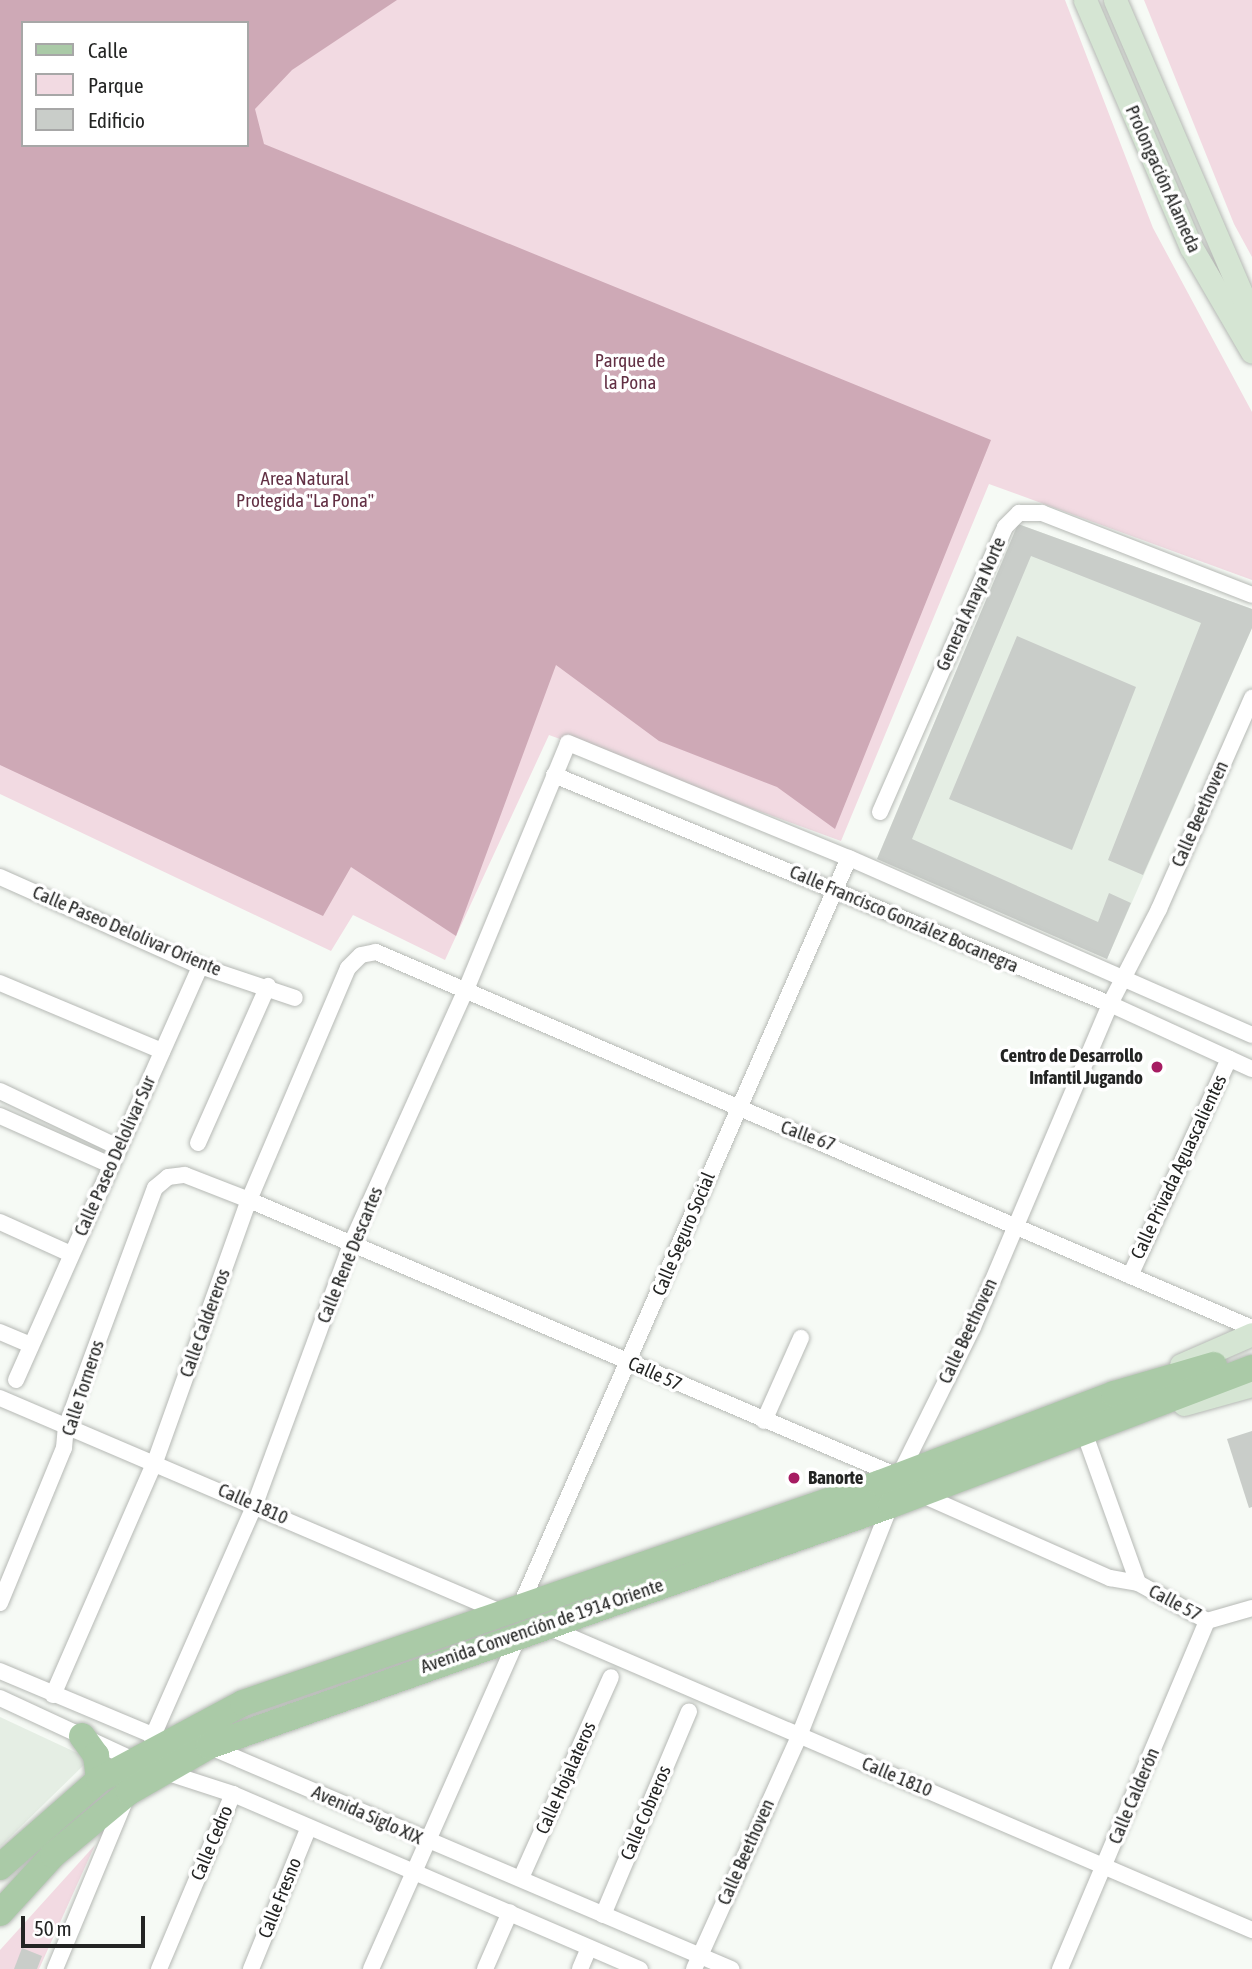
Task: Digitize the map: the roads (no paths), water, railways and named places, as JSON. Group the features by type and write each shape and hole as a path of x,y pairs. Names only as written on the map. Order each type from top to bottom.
{"main road":[{"name":"Prolongación Alameda","path":"1085,0 1191,247 1252,352"},
{"name":"Prolongación Alameda","path":"1115,0 1252,318"},
{"name":"Avenida Convención de 1914 Oriente","path":"0,1913 53,1855 129,1792 167,1773 209,1746 522,1620 1114,1394 1252,1334"},
{"name":"Avenida Convención de 1914 Oriente","path":"1130,1418 1194,1380 1252,1351"},
{"name":"Avenida Convención de 1914 Oriente","path":"1114,1394 1252,1368"},
{"name":"Avenida Convención de 1914 Oriente","path":"0,1867 99,1780 134,1760 162,1739 243,1703 522,1620 891,1505 1084,1432 1252,1385"},
{"path":"82,1736 96,1755 99,1780"}],"street":[{"name":"General Anaya Norte","path":"880,813 1005,527 1019,513 1042,513 1252,594"},
{"name":"Calle Beethoven","path":"696,1962 799,1735 891,1505 899,1476 973,1327 1110,1004 1125,980 1252,698"},
{"name":"Calle Francisco González Bocanegra","path":"568,743 849,859 1252,1035"},
{"name":"Calle René Descartes","path":"162,1739 255,1504 351,1244 465,992 568,743"},
{"name":"Calle Francisco González Bocanegra","path":"554,775 1110,1004 1252,1069"},
{"name":"Calle Seguro Social","path":"371,1969 428,1842 737,1111 849,859"},
{"name":"Calle Paseo Delolivar Oriente","path":"0,877 200,966 268,986 295,998"},
{"name":"Calle 67","path":"361,955 376,953 737,1111 836,1146 1252,1328"},
{"name":"Calle Caldereros","path":"53,1695 155,1462 249,1200 348,968 361,955"},
{"name":"Calle Paseo Delolivar Sur","path":"16,1380 200,966"},
{"path":"0,982 162,1051"},
{"path":"198,1143 268,986"},
{"name":"Calle Privada Aguascalientes","path":"1130,1276 1229,1059"},
{"path":"0,1091 118,1147"},
{"path":"0,1116 110,1166"},
{"name":"Calle 57","path":"168,1177 185,1175 249,1200 764,1421 899,1476 920,1493 1110,1578 1138,1584 1207,1621 1252,1608"},
{"name":"Calle Torneros","path":"0,1602 64,1448 66,1427 155,1188 168,1177"},
{"path":"0,1223 71,1254"},
{"path":"0,1332 30,1345"},
{"path":"764,1421 801,1338"},
{"name":"Calle 1810","path":"0,1398 1106,1865 1252,1930"},
{"name":"Calle 57","path":"1084,1432 1138,1584"},
{"name":"Calle Calderón","path":"1060,1969 1207,1621"},
{"name":"Avenida Siglo XIX","path":"0,1671 162,1739 209,1746 428,1842 521,1878 603,1915 696,1962 731,1969"},
{"name":"Calle Hojalateros","path":"521,1878 611,1677"},
{"name":"Avenida Siglo XIX","path":"0,1698 134,1760 233,1794 640,1969"},
{"name":"Calle Cobreros","path":"603,1915 689,1711"},
{"path":"55,1969 129,1792"},
{"name":"Calle Cedro","path":"159,1969 233,1794"},
{"name":"Calle Fresno","path":"251,1969 309,1827"},
{"path":"485,1969 510,1912"},
{"path":"580,1969 589,1948"}],"place":[{"name":"Centro de Desarrollo Infantil Jugando","path":"1157,1067"},
{"name":"Banorte","path":"794,1478"}],"park label":[{"name":"Parque de la Pona","path":"630,372"},
{"name":"Area Natural Protegida \"La Pona\"","path":"305,490"}]}
